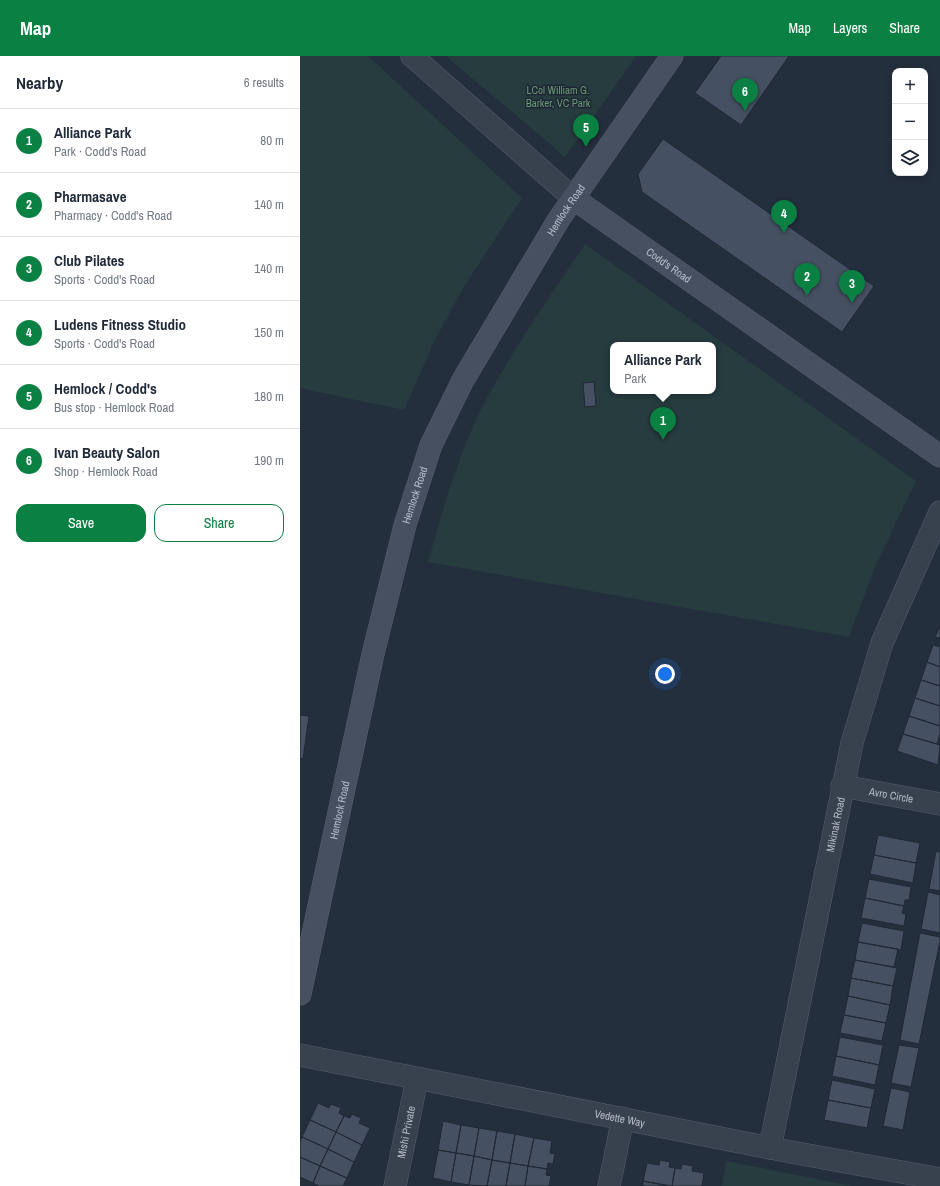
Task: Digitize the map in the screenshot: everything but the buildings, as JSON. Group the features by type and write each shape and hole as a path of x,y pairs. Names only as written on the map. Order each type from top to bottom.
{"street":[{"name":"Codd's Road","path":"412,56 573,198 940,456"},
{"name":"Hemlock Road","path":"300,994 373,654 405,525 431,445 463,380 489,333 573,198 672,56"},
{"name":"Mikinak Road","path":"770,1148 842,786 862,705 882,643 940,512"},
{"name":"Avro Circle","path":"842,786 940,804"},
{"name":"Vedette Way","path":"300,1055 940,1180"},
{"name":"Mishi Private","path":"395,1186 417,1079"},
{"path":"609,1186 623,1118"}],"green space":[{"path":"300,56 368,56 522,198 463,288 434,342 404,410 300,388"},
{"name":"LCol William G. Barker, VC Park","path":"446,56 636,56 565,157"},
{"path":"585,244 916,481 875,567 849,637 428,562 454,475 474,424 498,378"},
{"path":"726,1161 852,1186 722,1186"}],"place":[{"name":"Ivan Beauty Salon","path":"745,111"},
{"name":"Hemlock / Codd's","path":"586,147"},
{"name":"Ludens Fitness Studio","path":"784,233"},
{"name":"Pharmasave","path":"807,296"},
{"name":"Club Pilates","path":"852,303"},
{"name":"Alliance Park","path":"663,440"}]}
